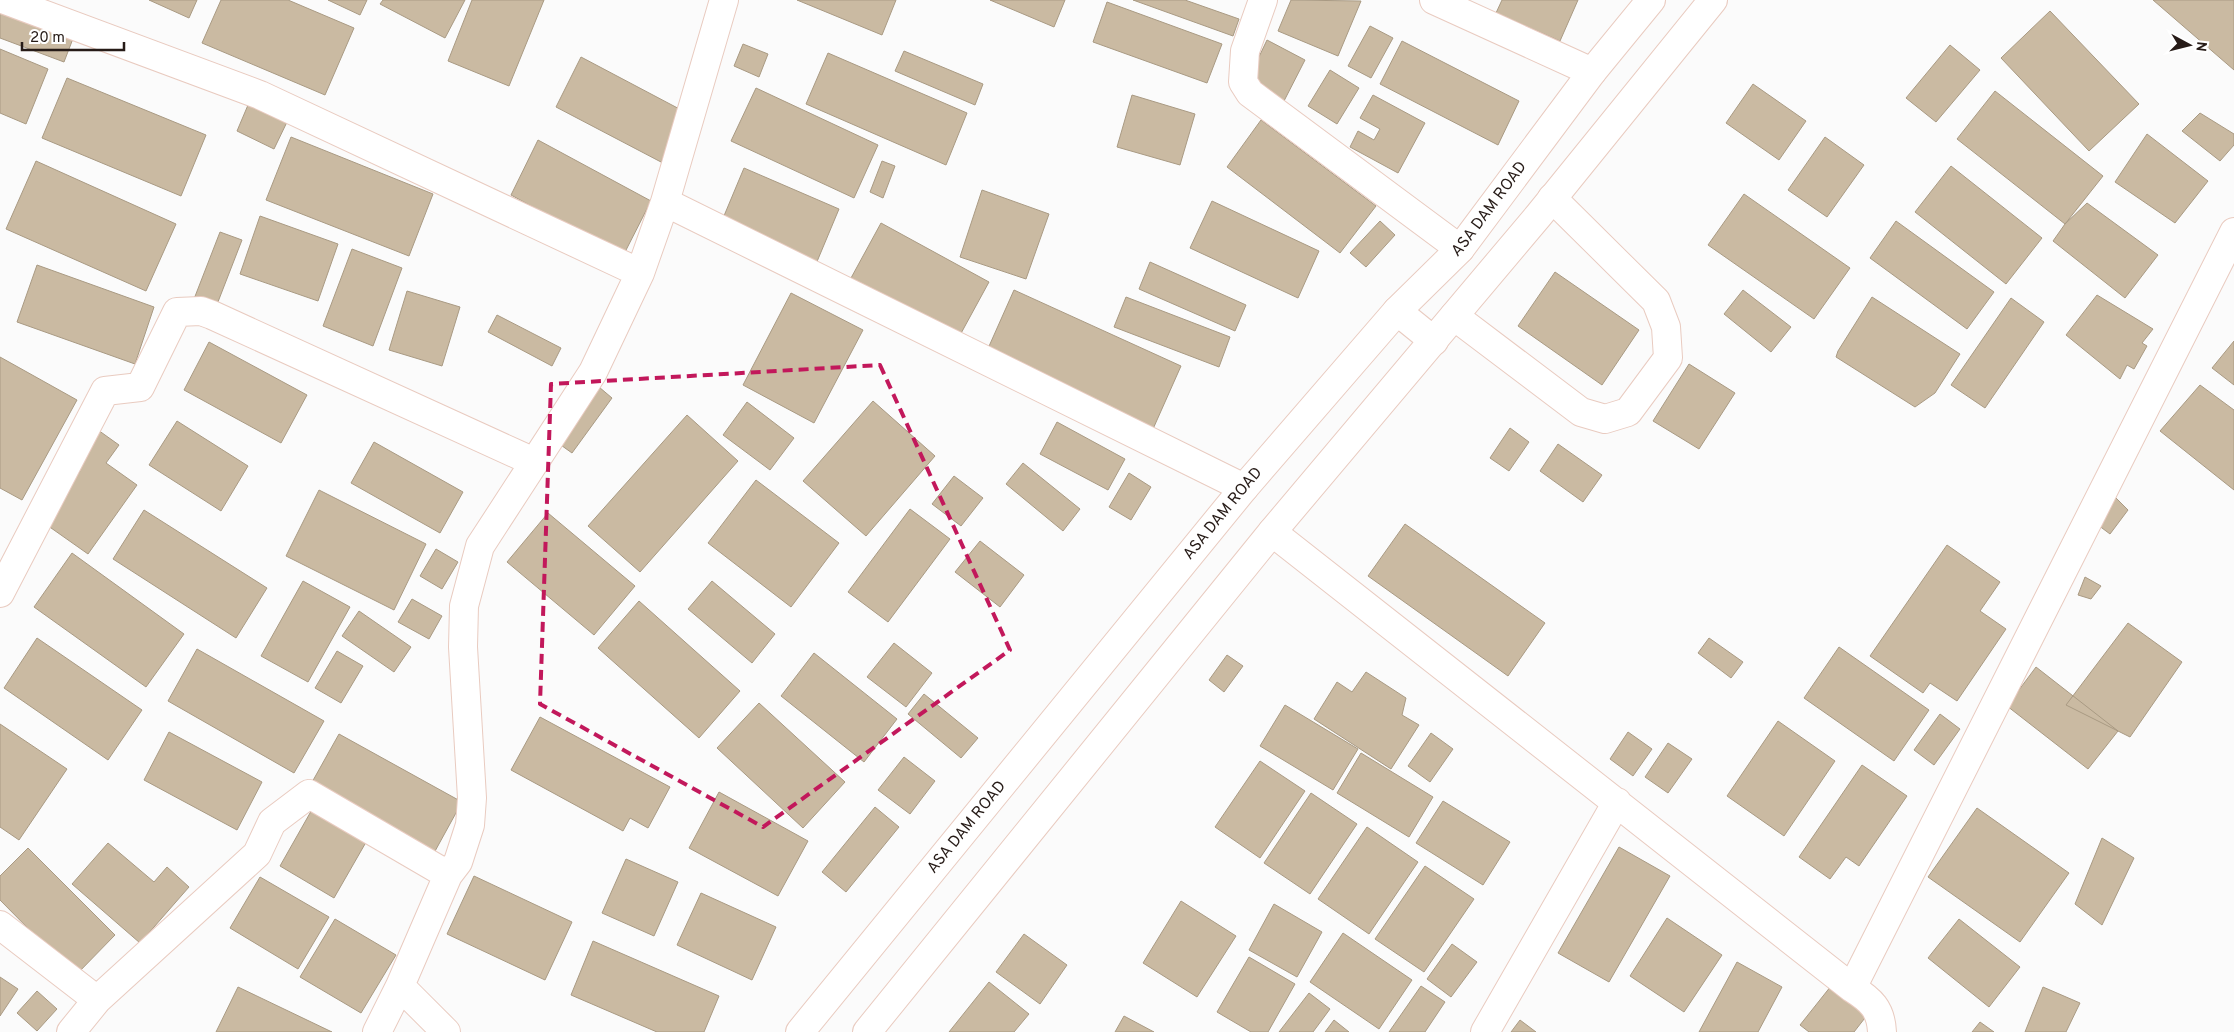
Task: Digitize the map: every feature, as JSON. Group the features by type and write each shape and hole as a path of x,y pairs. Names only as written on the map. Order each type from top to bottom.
{"street":[{"path":"5,0 260,95 640,273"},
{"path":"377,1032 400,986 448,875 458,862 470,825 472,798 462,648 464,606 480,546 593,372 640,273 665,202 724,0"},
{"path":"1263,0 1245,51 1243,82 1250,93 1460,249"},
{"path":"1434,0 1592,72"},
{"name":"ASA DAM ROAD","path":"800,1032 1244,488 1397,311 1460,249 1592,72 1651,0"},
{"path":"867,1032 1272,532 1434,341 1712,0"},
{"path":"1454,316 1581,412 1604,418 1628,412 1668,358 1666,327 1656,301 1552,198"},
{"path":"665,202 1244,488"},
{"path":"1852,988 2234,232"},
{"path":"0,593 105,391 140,387 177,312 201,311 212,314 534,462"},
{"path":"1397,311 1434,341"},
{"path":"1272,532 1852,988 1872,1000 1880,1016 1882,1032"},
{"path":"71,1032 98,1000 257,854 272,822 309,794 448,875"},
{"path":"1485,1032 1617,802"},
{"path":"0,925 98,1000"},
{"path":"400,986 446,1032"}],"highlighted area":[{"path":"880,365 1010,650 763,827 540,704 551,384"}],"building":[{"path":"149,0 197,0 189,18"},
{"path":"221,0 288,0 354,28 325,95 202,43"},
{"path":"328,0 367,0 360,15"},
{"path":"383,0 465,0 445,38 380,4"},
{"path":"472,0 544,0 509,86 448,61"},
{"path":"797,0 896,0 882,35"},
{"path":"990,0 1065,0 1054,27"},
{"path":"1133,0 1185,0 1239,19 1233,36"},
{"path":"1291,0 1361,1 1338,56 1278,31"},
{"path":"1502,0 1578,0 1560,41 1496,13"},
{"path":"2153,0 2234,0 2234,70"},
{"path":"1107,2 1222,44 1207,83 1093,42"},
{"path":"0,8 74,36 64,62 0,38"},
{"path":"2050,11 2139,104 2089,151 2001,58"},
{"path":"1370,26 1393,38 1371,78 1348,66"},
{"path":"1267,40 1305,60 1284,101 1247,82"},
{"path":"1402,41 1519,101 1498,145 1380,84"},
{"path":"743,44 768,54 759,77 734,66"},
{"path":"1950,45 1980,70 1936,122 1906,98"},
{"path":"0,49 48,69 26,124 0,113"},
{"path":"904,51 983,84 975,105 895,71"},
{"path":"828,53 967,113 946,165 806,104"},
{"path":"581,57 687,113 661,162 556,107"},
{"path":"1330,70 1359,88 1337,124 1308,106"},
{"path":"67,78 206,135 181,196 42,138"},
{"path":"1753,84 1806,121 1779,160 1726,123"},
{"path":"756,88 878,145 854,198 731,141"},
{"path":"1995,91 2103,176 2065,224 1957,139"},
{"path":"1132,95 1195,114 1180,165 1117,147"},
{"path":"1373,95 1425,123 1398,173 1350,147 1358,131 1374,140 1380,129 1360,118"},
{"path":"248,105 287,122 274,149 237,131"},
{"path":"2200,113 2234,134 2234,145 2220,161 2182,131"},
{"path":"1261,120 1376,206 1340,253 1227,167"},
{"path":"2147,134 2208,181 2175,223 2115,182"},
{"path":"291,137 433,194 409,256 266,200"},
{"path":"1825,137 1864,165 1827,217 1788,190"},
{"path":"538,140 651,201 623,256 511,195"},
{"path":"36,161 176,224 146,291 6,229"},
{"path":"882,161 895,166 883,198 870,192"},
{"path":"1951,166 2042,238 2006,284 1915,212"},
{"path":"744,168 839,209 816,264 721,223"},
{"path":"982,190 1049,214 1026,279 960,257"},
{"path":"1744,194 1850,268 1814,319 1708,245"},
{"path":"1212,201 1319,251 1298,298 1190,248"},
{"path":"2087,203 2158,255 2125,298 2053,241 2065,224"},
{"path":"260,216 338,244 318,301 240,274"},
{"path":"1380,221 1395,235 1366,267 1350,253"},
{"path":"1896,221 1994,292 1967,329 1870,258"},
{"path":"881,223 989,282 959,337 851,278"},
{"path":"220,232 242,240 216,307 194,299"},
{"path":"352,249 402,268 373,346 323,326"},
{"path":"1150,262 1246,305 1235,331 1139,289"},
{"path":"37,265 154,307 135,364 17,322"},
{"path":"1555,272 1639,330 1602,385 1518,326"},
{"path":"1014,290 1181,366 1153,429 986,353"},
{"path":"1743,290 1791,327 1771,352 1724,314"},
{"path":"407,291 460,307 442,366 389,350"},
{"path":"791,293 863,330 814,423 743,385"},
{"path":"2097,295 2153,329 2142,343 2147,346 2134,369 2127,365 2120,379 2066,335"},
{"path":"1126,297 1230,337 1219,367 1114,327"},
{"path":"1872,297 1960,354 1935,393 1915,407 1836,357"},
{"path":"2011,298 2044,322 1985,408 1951,385"},
{"path":"497,315 561,348 552,366 488,332"},
{"path":"2234,341 2234,385 2212,368"},
{"path":"209,342 307,395 281,443 184,390"},
{"path":"0,357 77,400 22,500 0,488"},
{"path":"1689,364 1735,393 1699,449 1653,421"},
{"path":"2200,385 2234,410 2234,490 2160,431"},
{"path":"599,387 612,398 572,453 558,443"},
{"path":"873,401 935,456 866,536 803,481"},
{"path":"747,402 794,438 770,470 723,435"},
{"path":"687,415 738,461 640,572 588,526"},
{"path":"177,421 248,466 221,511 149,465"},
{"path":"1057,422 1125,459 1108,490 1040,454"},
{"path":"1510,428 1529,442 1509,471 1490,458"},
{"path":"98,430 119,445 106,463 137,485 88,554 44,523 80,471 74,466"},
{"path":"374,442 463,492 440,533 351,483"},
{"path":"1558,444 1602,475 1583,502 1540,471"},
{"path":"1023,463 1080,509 1063,531 1006,484"},
{"path":"1129,473 1151,487 1131,520 1109,507"},
{"path":"954,476 983,498 961,526 932,504"},
{"path":"756,480 839,543 791,607 708,543"},
{"path":"319,490 426,544 394,610 286,556"},
{"path":"2112,494 2128,510 2110,534 2098,525"},
{"path":"910,509 950,539 888,622 848,592"},
{"path":"144,510 267,588 236,638 113,559"},
{"path":"548,513 635,586 594,635 507,562"},
{"path":"1405,524 1545,623 1508,676 1368,576"},
{"path":"980,541 1024,575 1000,607 955,572"},
{"path":"1947,545 2000,582 1980,611 2006,629 1957,701 1930,683 1923,693 1870,656"},
{"path":"436,549 458,562 442,589 420,576"},
{"path":"72,553 184,634 146,687 34,607"},
{"path":"2085,577 2101,586 2091,599 2078,595"},
{"path":"303,581 350,607 308,682 261,656"},
{"path":"712,581 775,634 752,663 688,609"},
{"path":"412,599 442,616 429,639 398,622"},
{"path":"639,601 740,691 699,738 598,648"},
{"path":"359,611 411,647 394,672 342,636"},
{"path":"2128,623 2182,662 2130,737 2066,705"},
{"path":"37,638 142,710 108,760 4,688"},
{"path":"1709,638 1743,662 1731,678 1698,653"},
{"path":"894,643 932,673 906,707 867,677"},
{"path":"1839,647 1929,710 1894,761 1804,698"},
{"path":"197,649 324,721 294,773 168,701"},
{"path":"337,651 363,666 341,703 315,688"},
{"path":"814,653 897,719 864,762 781,696"},
{"path":"1227,655 1243,666 1224,692 1209,680"},
{"path":"2036,667 2118,731 2088,769 2007,706"},
{"path":"1366,672 1406,698 1402,715 1419,725 1391,769 1314,719 1337,682 1352,692"},
{"path":"924,694 978,738 961,758 908,714"},
{"path":"759,703 845,782 803,828 717,748"},
{"path":"1285,705 1358,749 1333,790 1260,746"},
{"path":"1940,714 1960,729 1934,765 1914,750"},
{"path":"540,717 670,787 648,828 630,818 623,831 511,770"},
{"path":"1778,721 1835,761 1784,836 1727,796"},
{"path":"0,724 67,769 19,840 0,827"},
{"path":"169,732 262,782 237,830 144,780"},
{"path":"1628,732 1652,749 1633,776 1610,759"},
{"path":"1431,733 1453,749 1430,782 1408,766"},
{"path":"339,734 462,802 434,853 311,784"},
{"path":"1668,743 1692,759 1668,793 1645,777"},
{"path":"1361,753 1433,797 1409,837 1337,793"},
{"path":"904,757 935,781 910,814 878,790"},
{"path":"1260,761 1305,791 1260,858 1215,827"},
{"path":"1862,765 1907,796 1859,866 1846,857 1830,879 1799,857"},
{"path":"719,792 808,841 778,896 689,848"},
{"path":"1311,793 1357,824 1310,894 1264,863"},
{"path":"1443,801 1510,842 1483,885 1416,843"},
{"path":"314,806 369,837 334,898 280,866"},
{"path":"875,807 899,827 846,892 822,872"},
{"path":"1977,808 2069,873 2020,942 1928,877"},
{"path":"1367,827 1418,862 1369,934 1318,899"},
{"path":"2102,838 2134,858 2102,925 2075,904"},
{"path":"108,843 154,882 167,867 189,887 140,943 72,884"},
{"path":"1619,847 1670,876 1609,982 1558,953"},
{"path":"28,848 115,935 75,976 0,900 0,876"},
{"path":"626,859 678,882 654,936 602,913"},
{"path":"1425,866 1474,899 1424,972 1375,939"},
{"path":"474,876 572,922 545,980 447,934"},
{"path":"260,877 329,917 298,969 230,928"},
{"path":"701,893 776,927 752,980 677,945"},
{"path":"1181,901 1236,936 1197,997 1143,963"},
{"path":"1274,904 1322,932 1297,977 1249,950"},
{"path":"1667,918 1722,955 1684,1012 1630,976"},
{"path":"335,919 396,955 361,1013 300,977"},
{"path":"1959,919 2020,967 1989,1007 1928,958"},
{"path":"1343,933 1412,980 1379,1029 1310,982"},
{"path":"1024,934 1067,965 1040,1004 996,972"},
{"path":"593,941 719,996 704,1032 657,1032 571,995"},
{"path":"1452,944 1477,962 1451,997 1427,979"},
{"path":"1249,957 1295,984 1268,1032 1251,1032 1217,1012"},
{"path":"1737,962 1782,987 1758,1032 1699,1032"},
{"path":"0,977 18,989 0,1016"},
{"path":"989,982 1029,1014 1014,1032 949,1032"},
{"path":"1421,986 1445,1002 1425,1032 1389,1032"},
{"path":"1831,986 1868,1014 1854,1032 1809,1032 1800,1025"},
{"path":"238,987 332,1032 216,1032"},
{"path":"2043,987 2080,1003 2066,1032 2025,1032"},
{"path":"37,991 57,1009 37,1031 17,1013"},
{"path":"1309,993 1330,1009 1313,1032 1279,1032"},
{"path":"1124,1016 1154,1032 1115,1032"},
{"path":"1334,1020 1349,1032 1325,1032"},
{"path":"1520,1020 1536,1032 1511,1032"},
{"path":"1980,1022 1994,1032 1972,1032"}]}
